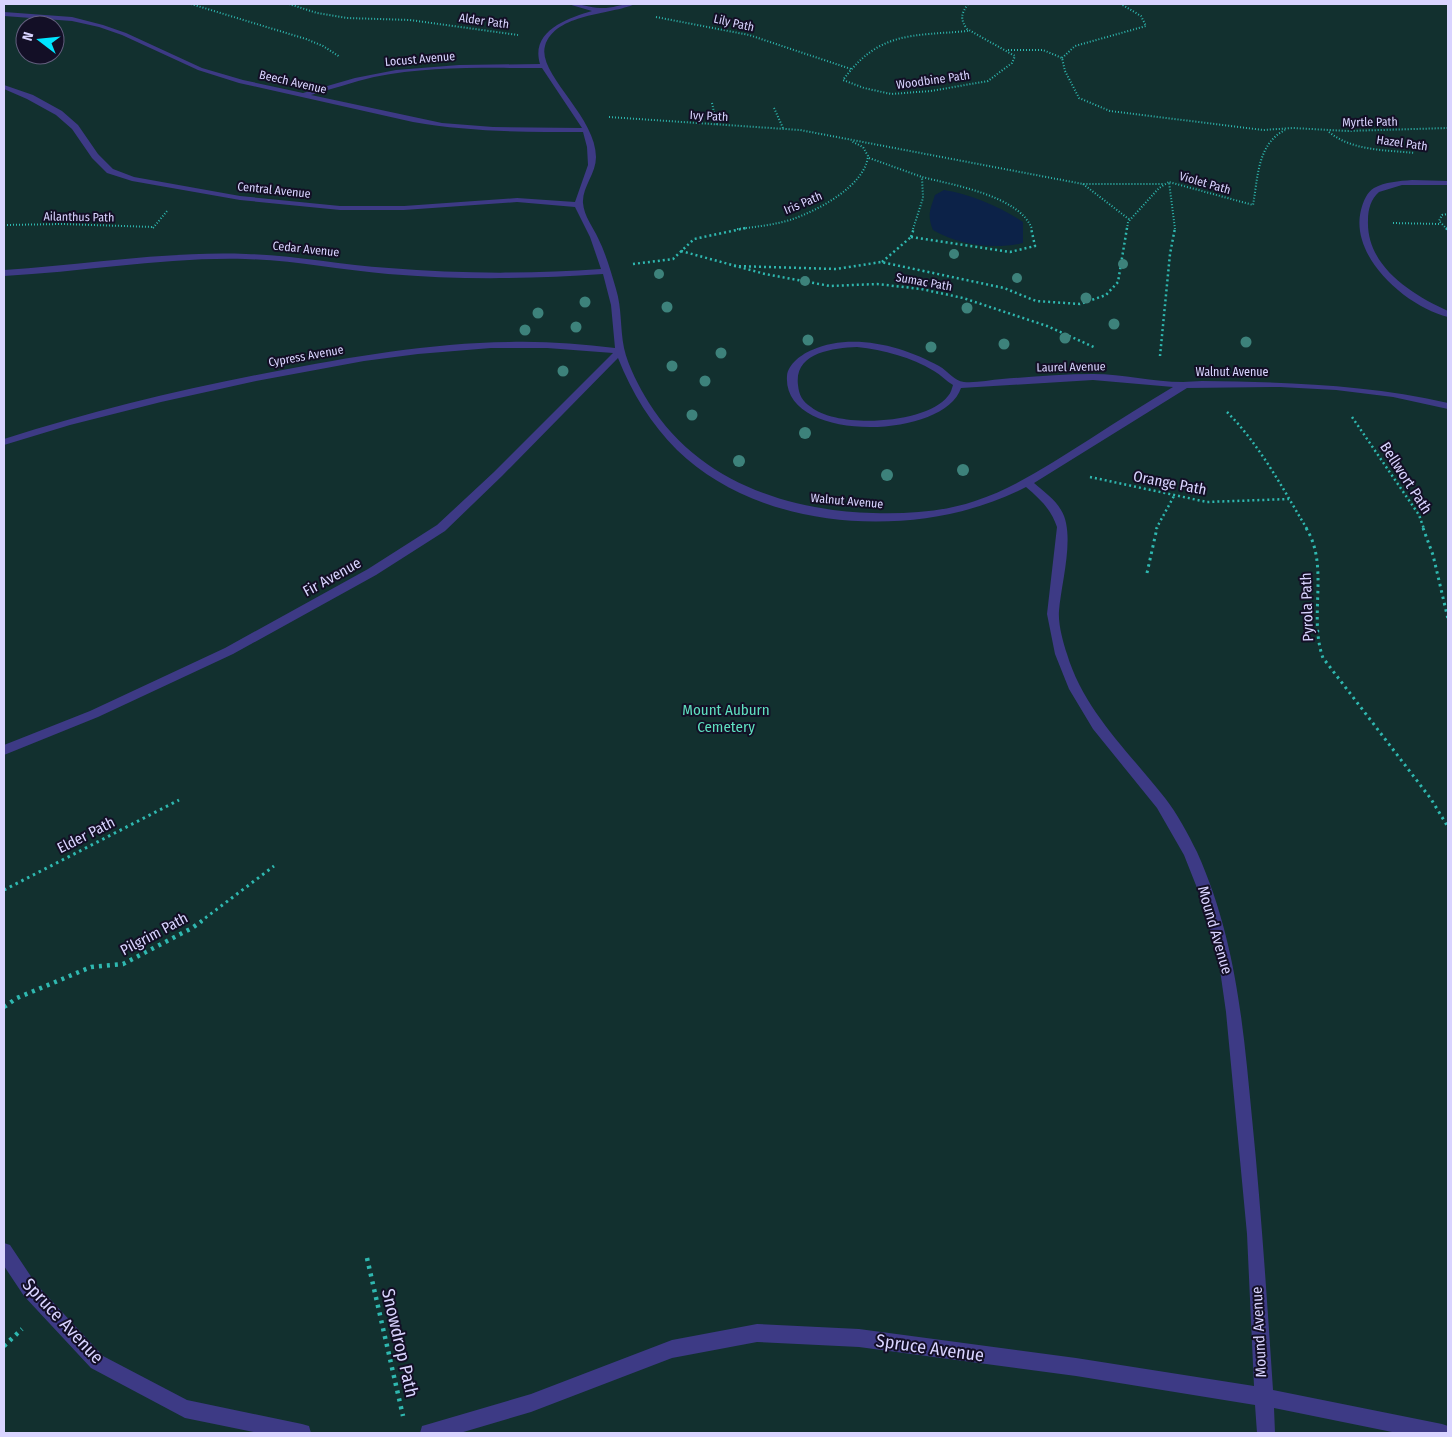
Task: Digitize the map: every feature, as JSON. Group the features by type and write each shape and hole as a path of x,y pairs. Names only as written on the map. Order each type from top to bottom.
{"lane":[{"path":"571,4 603,11"},
{"path":"578,205 581,192 591,169 591,142 587,130 578,115 543,66 540,50 545,38 555,29 571,20 632,4"},
{"name":"Beech Avenue","path":"4,14 72,19 101,26 124,34 200,69 241,82 442,125 493,129 587,130"},
{"name":"Locust Avenue","path":"303,96 373,75 404,70 486,66 543,66"},
{"name":"Central Avenue","path":"4,87 30,97 60,113 76,127 95,156 110,171 132,179 240,198 340,208 404,208 517,200 578,205"},
{"path":"1448,183 1417,182 1391,185 1376,191 1366,203 1362,222 1366,242 1376,264 1402,290 1448,314"},
{"name":"Walnut Avenue","path":"578,205 606,269 618,315 620,351 634,385 650,414 678,447 722,477 764,500 814,512 870,518 918,517 960,510 998,496 1026,482 1183,385 1247,384 1334,387 1398,395 1448,406"},
{"name":"Cedar Avenue","path":"4,273 226,256 264,257 388,271 470,274 547,276 606,269"},
{"path":"838,344 864,345 900,352 937,368 958,384 952,399 936,411 909,419 868,424 820,418 801,405 793,391 792,376 801,360 819,348 838,344"},
{"name":"Cypress Avenue","path":"4,442 126,406 297,370 382,356 474,346 568,346 620,351"},
{"name":"Fir Avenue","path":"4,750 94,714 229,651 372,572 440,528 498,474 620,351"},
{"name":"Laurel Avenue","path":"958,384 1095,377 1183,385"},
{"name":"Mound Avenue","path":"1026,482 1044,497 1057,512 1062,527 1053,614 1061,654 1074,689 1097,725 1162,804 1190,852 1210,903 1226,963 1234,1012 1255,1234 1266,1433"},
{"name":"Spruce Avenue","path":"4,1251 30,1290 97,1362 185,1409 302,1433"},
{"name":"Spruce Avenue","path":"429,1433 532,1403 672,1349 757,1333 869,1340 1076,1367 1263,1397 1442,1433"}],"path":[{"path":"191,4 213,12 300,35 326,48"},
{"name":"Alder Path","path":"289,4 317,13 347,18 434,23 545,38"},
{"path":"968,4 962,13 962,23 968,31 1008,50 1043,50 1062,58 1076,46 1146,26 1141,16 1122,4"},
{"name":"Lily Path","path":"610,9 749,35 851,70"},
{"path":"851,70 874,48 887,42 908,37 968,31"},
{"name":"Woodbine Path","path":"851,70 842,80 864,88 891,94 931,92 988,81 1012,63 1015,56 1008,50"},
{"name":"Myrtle Path","path":"1062,58 1065,71 1079,98 1110,111 1263,130 1293,128 1329,131 1448,128"},
{"path":"712,104 718,125"},
{"path":"774,108 783,128"},
{"name":"Ivy Path","path":"578,115 783,128 838,137"},
{"name":"Violet Path","path":"1161,383 1160,343 1165,317 1170,254 1175,228 1169,182 1254,205 1259,172 1268,142 1274,134 1293,128"},
{"name":"Hazel Path","path":"1329,131 1339,140 1350,144 1417,154"},
{"path":"838,137 863,147 868,152 869,158 922,177 1001,201 1023,214 1032,227 1035,246 1010,252 911,237"},
{"path":"838,137 1083,184 1164,184"},
{"name":"Iris Path","path":"681,251 687,243 699,237 789,220 806,214 855,183 863,173 869,158"},
{"path":"882,262 911,237 923,198 922,177"},
{"path":"734,266 836,269 882,262 939,272 1004,288 1036,301 1080,304 1106,295 1118,282 1130,220 1159,188 1169,182"},
{"path":"1083,184 1130,220"},
{"path":"124,264 184,189"},
{"path":"1440,224 1440,218 1448,214"},
{"path":"1392,223 1440,224 1448,230"},
{"name":"Ailanthus Path","path":"4,225 62,224 154,227"},
{"path":"606,269 673,259 681,251"},
{"name":"Sumac Path","path":"681,251 765,274 830,286 877,284 921,289 963,298 1047,326 1103,351"},
{"name":"Pyrola Path","path":"1197,385 1238,423 1263,457 1312,537 1316,554 1318,629 1320,650 1323,658 1399,760 1431,799 1448,827"},
{"name":"Bellwort Path","path":"1334,387 1420,515 1433,555 1448,619"},
{"name":"Orange Path","path":"1049,468 1207,502 1289,499"},
{"path":"1147,573 1156,529 1174,496"},
{"name":"Elder Path","path":"4,890 179,800"},
{"name":"Pilgrim Path","path":"4,1007 17,998 91,967 123,964 192,928 274,866"},
{"name":"Snowdrop Path","path":"367,1258 404,1424"}],"green space":[{"name":"Mount Auburn Cemetery","path":"4,4 1448,4 1448,1433 4,1433"}],"water":[{"path":"944,190 985,202 1023,222 1023,243 1000,246 976,245 965,243 933,230 930,220 931,209 935,195"}]}
